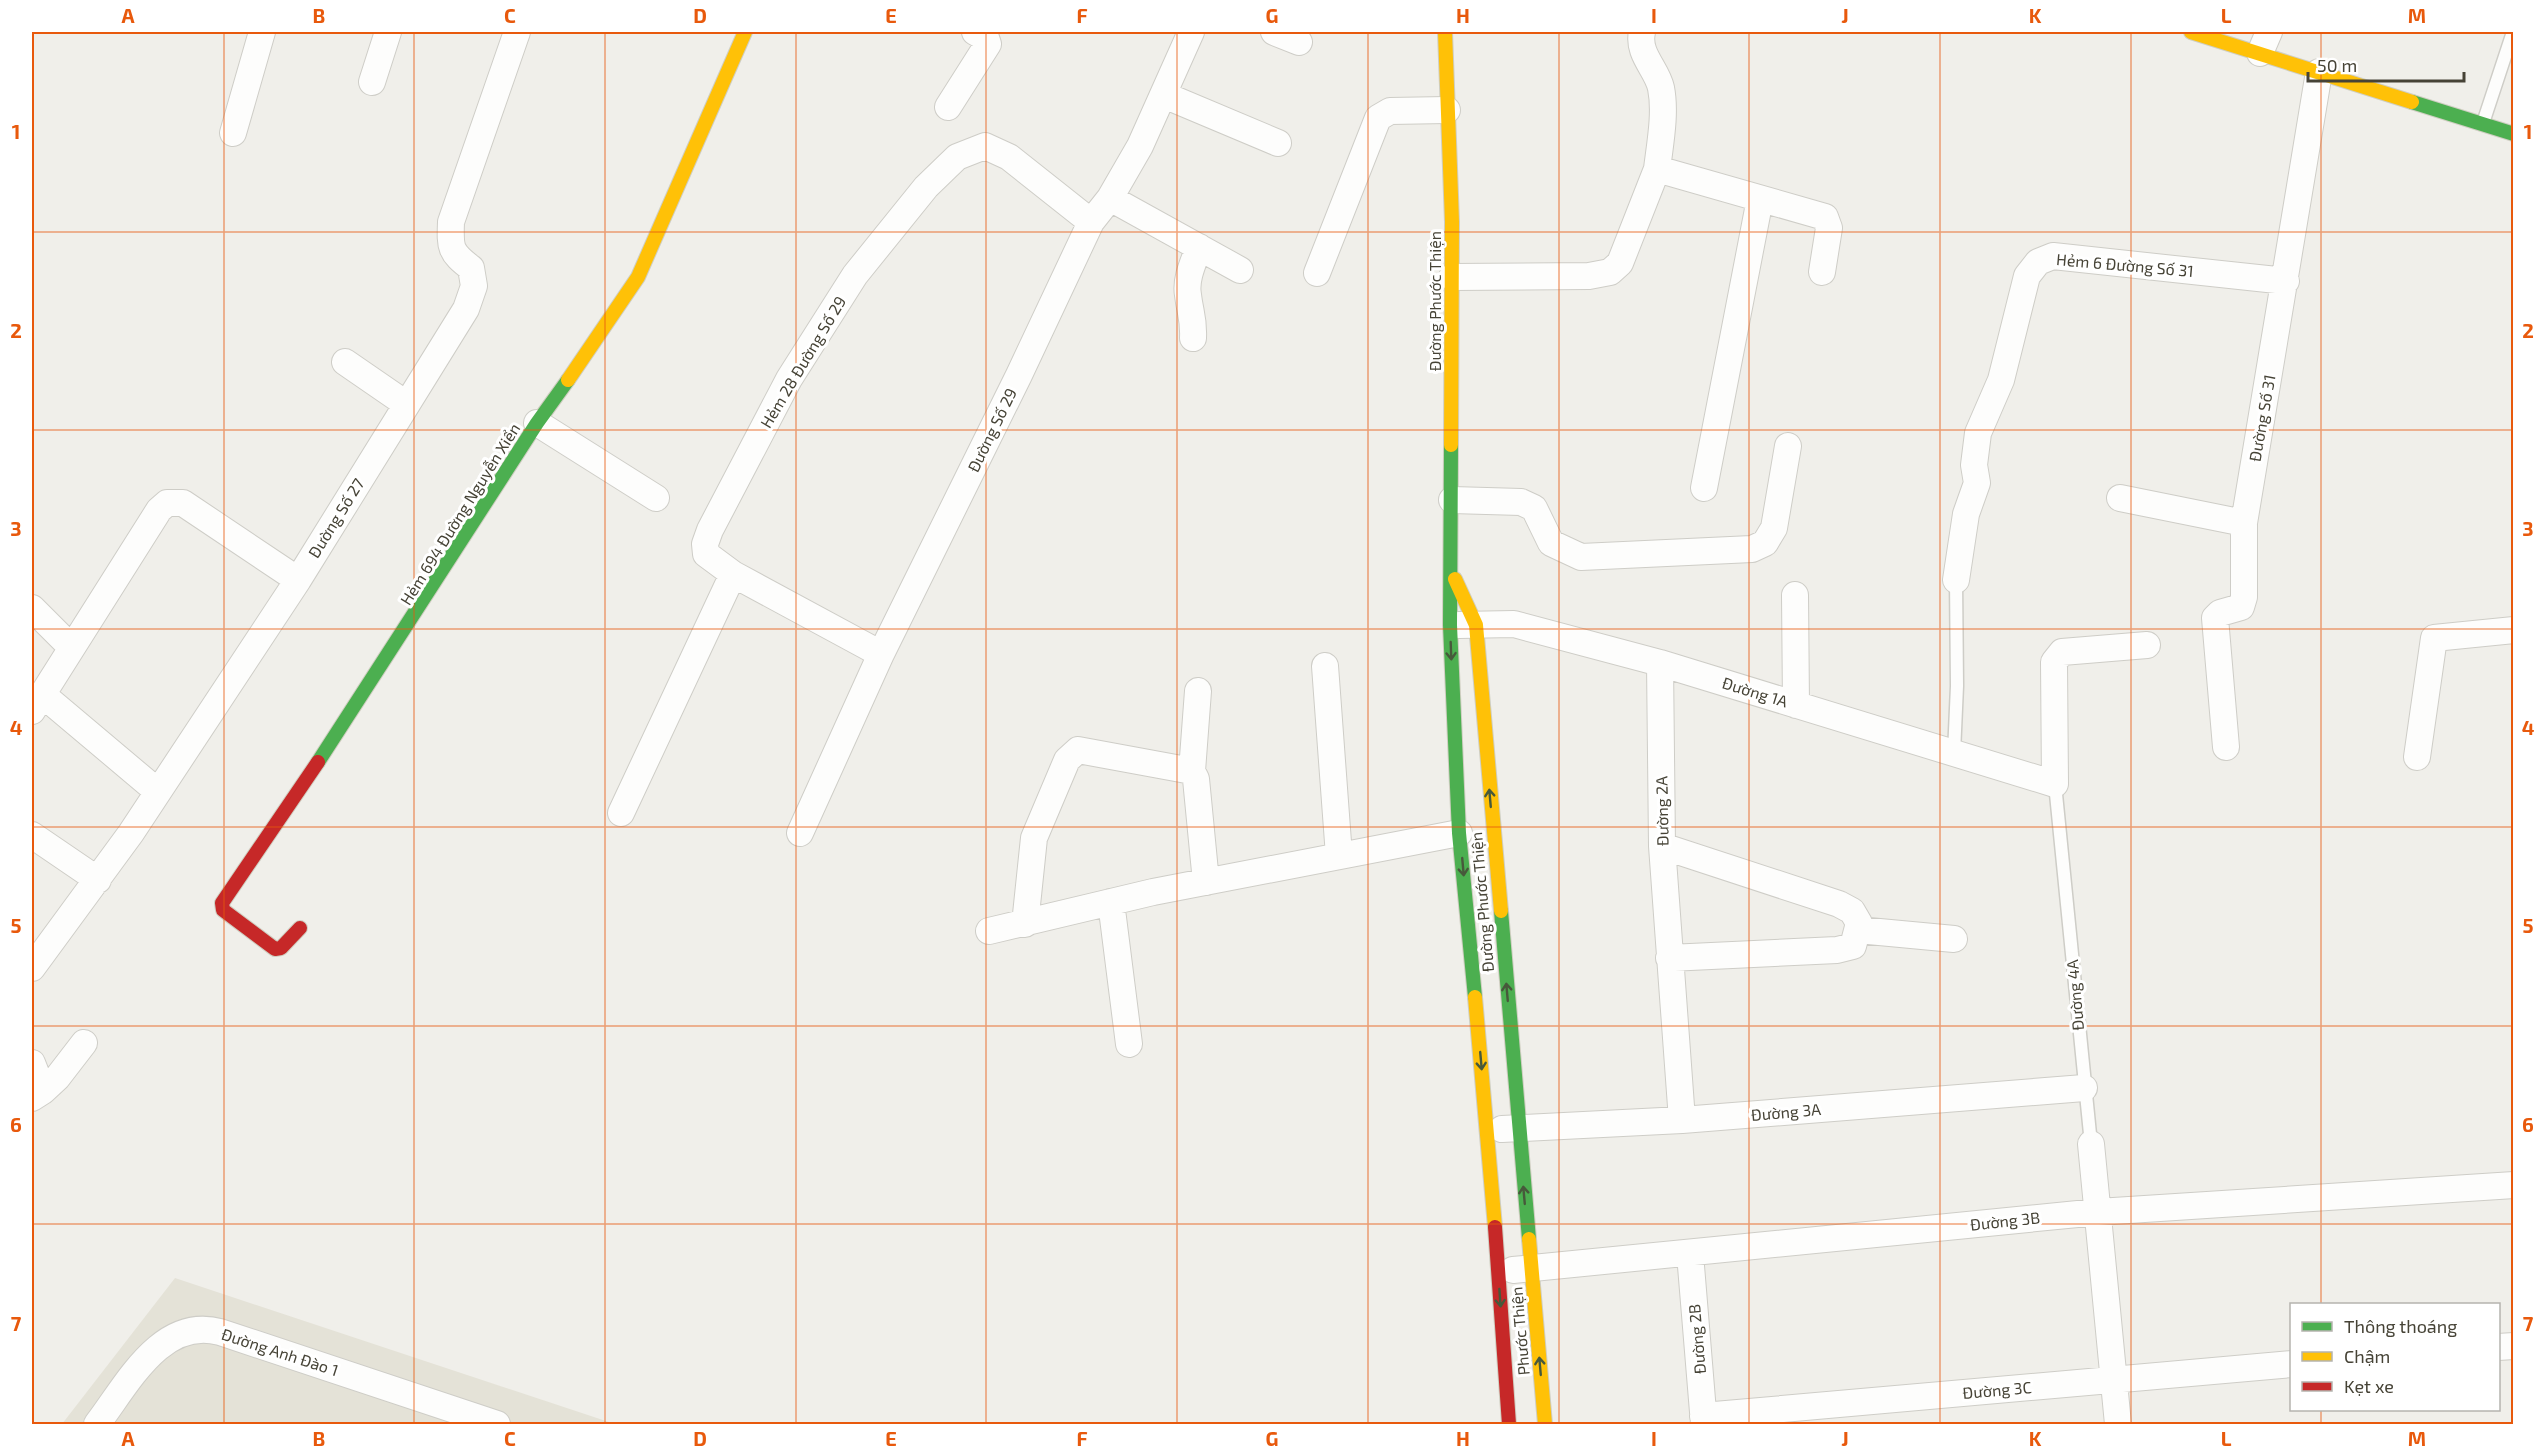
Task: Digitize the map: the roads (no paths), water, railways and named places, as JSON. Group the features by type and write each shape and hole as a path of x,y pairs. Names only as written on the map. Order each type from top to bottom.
{"street":[{"path":"233,133 262,32"},
{"path":"372,82 388,32"},
{"name":"Đường Số 27","path":"32,968 98,880 298,580 466,309 474,286 471,268 454,255 450,245 451,222 517,32"},
{"name":"Hẻm 694 Đường Nguyễn Xiển","path":"300,928 281,948 272,948 223,910 222,903 345,723 537,423 601,334 638,277 745,32"},
{"path":"948,107 988,44 986,38 975,32"},
{"name":"Đường Số 29","path":"800,833 881,654 1019,375 1091,222 1110,198 1140,146 1191,32"},
{"path":"1274,32 1299,42"},
{"name":"Đường Phước Thiện","path":"1444,32 1452,277 1450,625 1459,833 1497,1239"},
{"path":"1452,277 1556,277 1610,272 1620,263 1657,169 1662,107 1661,86 1647,60 1640,40 1642,32"},
{"path":"2191,32 2265,42 2319,72 2514,134"},
{"name":"Đường Số 31","path":"2226,747 2215,618 2220,613 2241,607 2244,597 2244,523 2319,72"},
{"path":"1164,95 1278,143"},
{"path":"1317,273 1378,118 1390,111 1447,110"},
{"name":"Hẻm 28 Đường Số 29","path":"881,654 733,574 706,554 705,544 710,530 789,379 855,275 926,187 957,157 985,147 1009,157 1091,222"},
{"path":"1657,169 1825,217 1829,228 1822,272"},
{"path":"1110,198 1240,270"},
{"path":"1704,488 1760,199"},
{"path":"1193,338 1194,319 1187,294 1188,280 1199,247"},
{"name":"Hẻm 6 Đường Số 31","path":"1956,580 1966,514 1977,483 1974,465 1978,433 2001,380 2027,276 2038,262 2053,256 2286,281"},
{"path":"345,362 406,404"},
{"path":"537,423 656,498"},
{"path":"1452,500 1521,501 1534,508 1551,543 1581,557 1752,549 1765,543 1774,528 1788,446"},
{"path":"2120,498 2244,523"},
{"path":"157,791 37,703 159,510 167,503 183,503 298,580"},
{"name":"Đường Phước Thiện","path":"1452,572 1476,625 1527,1235"},
{"path":"621,813 733,574"},
{"path":"1795,595 1796,705"},
{"path":"32,608 71,647"},
{"name":"Đường 1A","path":"1450,625 1514,624 1660,663 2055,784"},
{"path":"2417,757 2434,638 2514,630"},
{"name":"Đường 4A","path":"2055,784 2054,662 2062,652 2147,645"},
{"name":"Đường 2A","path":"1660,663 1662,846 1682,1120"},
{"path":"1326,666 1339,856"},
{"path":"1198,691 1192,771 1196,779 1206,882"},
{"path":"1025,924 1034,838 1072,753 1085,750 1192,771"},
{"path":"989,931 1206,882 1459,833"},
{"path":"32,834 98,880"},
{"path":"1662,846 1839,904 1852,911 1858,923 1853,946 1838,950 1669,958"},
{"path":"1111,902 1129,1044"},
{"path":"1858,930 1954,939"},
{"path":"32,1063 37,1094 57,1078 84,1043"},
{"name":"Đường 3A","path":"1487,1130 1682,1120 2084,1088"},
{"name":"Đường 4A","path":"2091,1144 2118,1425"},
{"name":"Đường 3B","path":"1498,1271 1690,1254 2096,1200 2514,1185"},
{"name":"Phước Thiện","path":"1527,1235 1532,1268 1545,1425"},
{"name":"Phước Thiện","path":"1497,1239 1509,1425"},
{"name":"Đường 2B","path":"1690,1254 1704,1420"},
{"name":"Đường Anh Đào 1","path":"97,1425 163,1342 180,1333 205,1329 220,1332 497,1425"},
{"name":"Đường 3C","path":"1704,1420 2114,1379 2290,1364"}],"lane":[{"path":"2482,124 2513,32"},
{"name":"Hẻm 6 Đường Số 31","path":"1954,753 1957,686 1956,580"},
{"name":"Đường 4A","path":"2055,784 2091,1144"}]}
